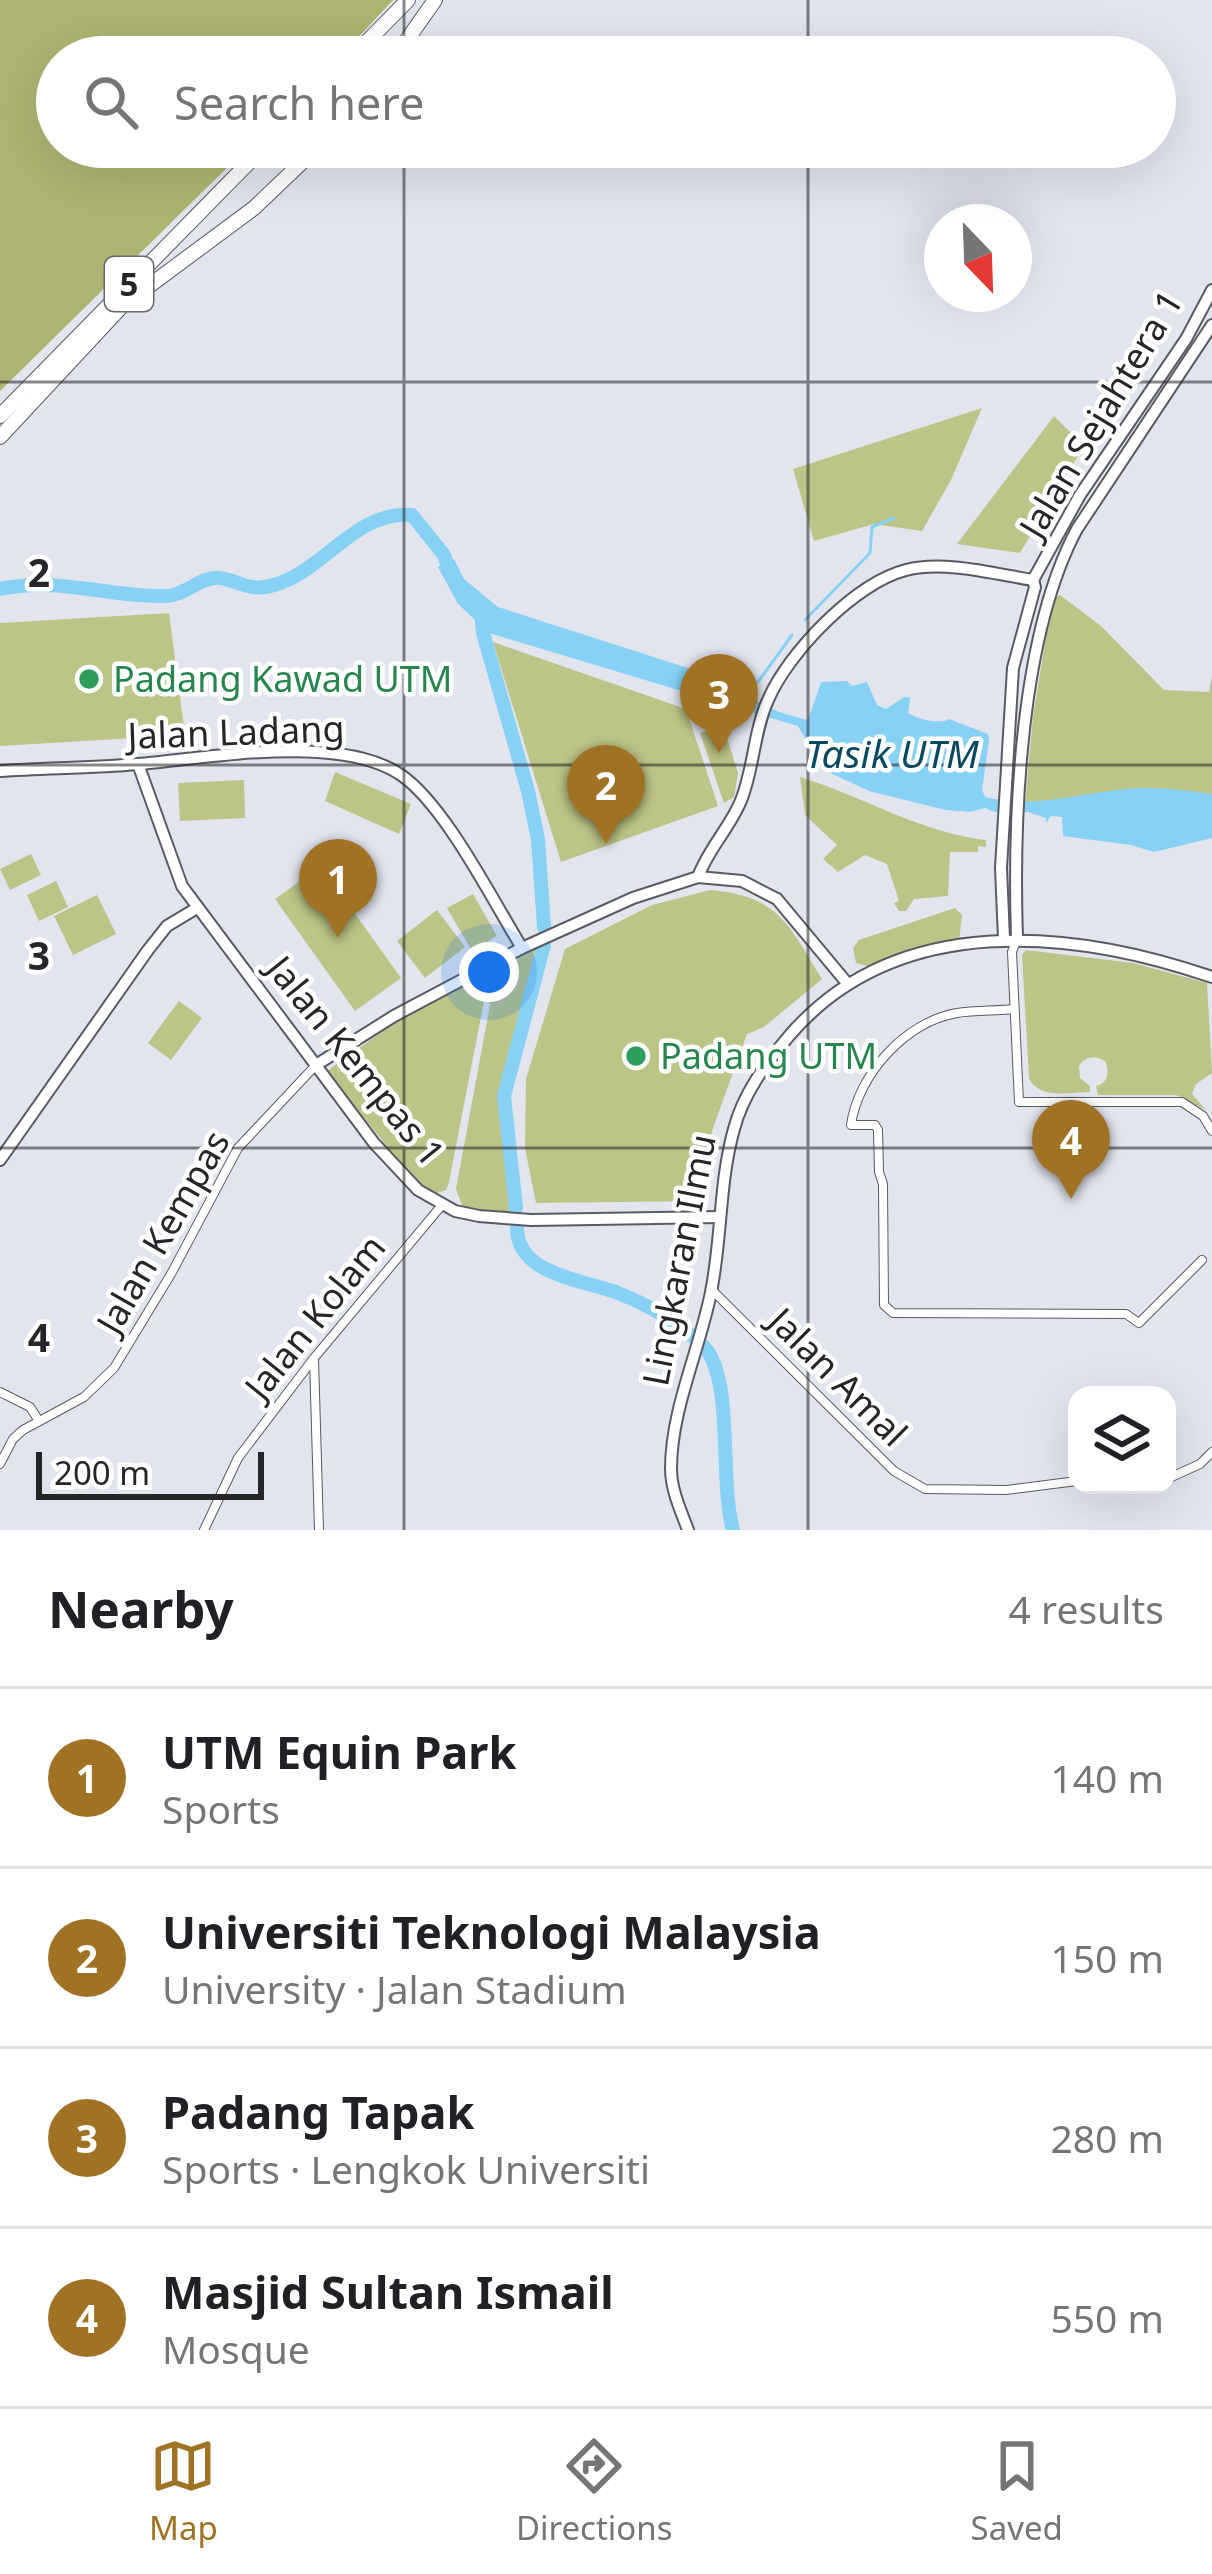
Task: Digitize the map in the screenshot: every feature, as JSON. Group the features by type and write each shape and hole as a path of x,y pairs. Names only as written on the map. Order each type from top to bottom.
{"highway":[{"path":"373,36 408,0"},
{"path":"410,36 436,0"},
{"name":"5","path":"0,413 243,168"},
{"name":"5","path":"0,437 122,306 254,208 296,168"}],"street":[{"name":"Jalan Sejahtera 1","path":"1012,799 1013,668 1037,579 1080,495 1186,339 1212,290"},
{"path":"1212,325 1076,529 1052,592 1032,674 1011,814 1019,1102 1182,1102 1203,1116 1212,1131"},
{"path":"1186,339 1196,349"},
{"path":"1160,376 1172,385"},
{"path":"692,879 691,869 704,857 744,793 769,696 808,639 833,616 905,570 933,567 1037,579 1050,570 1057,579"},
{"path":"1037,579 1044,593 1052,592"},
{"name":"Jalan Ladang","path":"0,771 302,754 342,754 385,767 430,801 522,948"},
{"name":"Jalan Kempas 1","path":"138,764 172,867 196,908 374,1143 418,1190 442,1205 479,1216 531,1220 720,1217"},
{"path":"316,1065 394,1016 522,948 633,898 692,879 742,881 777,899 847,983"},
{"path":"0,1160 166,926 196,908"},
{"name":"Lingkaran Ilmu","path":"688,1530 671,1470 712,1290 734,1127 762,1068 805,1018 847,983 968,942 1011,938 1078,944 1172,963 1212,977"},
{"path":"1014,1009 953,1014 916,1030 889,1053 858,1095 851,1125 875,1125 878,1130 884,1304 893,1313 1126,1314 1139,1323 1206,1255"},
{"name":"Jalan Kempas","path":"0,1464 13,1439 84,1397 114,1368 152,1308 238,1148 316,1065"},
{"name":"Jalan Kolam","path":"204,1530 238,1459 314,1358 442,1205"},
{"name":"Jalan Amal","path":"712,1290 894,1471 925,1489 1006,1490 1068,1482"},
{"path":"314,1358 319,1530"},
{"path":"0,1392 30,1407 39,1421"},
{"path":"1176,1475 1200,1464 1212,1452"}],"green space":[{"path":"0,0 393,0 360,36 36,36 36,168 227,168 0,391"},
{"path":"982,408 951,480 922,531 874,524 814,541 793,469"},
{"path":"1054,416 1084,446 1020,553 957,544"},
{"path":"1060,595 1101,626 1164,690 1209,692 1212,675 1212,794 1148,789 1025,803 1052,599"},
{"name":"Padang Kawad UTM","path":"169,613 185,735 0,746 0,623"},
{"path":"493,642 686,709 718,806 561,862"},
{"path":"723,725 738,773 734,797 724,803 700,733"},
{"path":"335,772 411,804 399,834 325,801"},
{"path":"800,777 914,822 986,840 986,847 978,846 978,852 950,852 948,896 914,899 906,911 899,911 887,864 865,855 838,872 823,859 837,845 805,815"},
{"path":"244,780 245,818 180,821 178,783"},
{"path":"31,854 41,875 10,890 0,869"},
{"path":"321,866 401,978 355,1011 275,899"},
{"path":"56,881 68,907 39,921 27,895"},
{"name":"Padang UTM","path":"710,890 767,906 790,928 822,979 764,1027 747,1034 712,1131 701,1201 536,1203 525,1148 526,1079 565,949 652,905"},
{"path":"473,894 497,936 472,951 447,908"},
{"path":"97,895 116,934 73,955 54,916"},
{"path":"955,908 962,915 959,941 909,951 875,968 856,963 853,948 859,940"},
{"path":"437,910 465,947 425,978 397,941"},
{"path":"542,943 501,1098 513,1208 510,1213 463,1208 456,1189 490,1005 482,976"},
{"path":"1026,950 1133,963 1207,983 1212,1073 1196,1084 1192,1094 1206,1110 1176,1095 1098,1095 1096,1086 1105,1080 1107,1069 1105,1061 1094,1057 1079,1066 1080,1078 1090,1092 1056,1093 1034,1086 1029,1079 1022,955"},
{"path":"467,981 474,983 484,1001 449,1182 446,1190 432,1195 416,1183 327,1071 404,1016"},
{"path":"179,1001 202,1018 171,1060 148,1043"}],"water":[{"name":"Tasik UTM","path":"454,559 464,579 498,607 747,687 758,680 755,699 787,714 808,720 821,682 847,681 852,686 867,682 877,705 886,709 910,698 908,713 912,715 934,721 949,719 988,734 985,797 1037,801 1147,788 1212,794 1212,838 1154,852 1063,836 1062,817 1051,816 1046,823 1046,818 1028,812 946,810 869,791 824,770 798,726 489,633 458,604 438,567"}],"waterway":[{"path":"0,589 43,585 167,596 220,578 265,587 303,571 372,523 412,515 444,555 451,576"},
{"path":"805,620 870,553 872,527 894,518"},
{"path":"481,611 538,839 544,927"},
{"path":"758,682 792,635"},
{"path":"516,1208 504,1096 544,945"},
{"path":"517,1228 520,1244 540,1266 647,1306 708,1352 721,1392 733,1530"}],"place":[{"name":"Padang Kawad UTM","path":"89,679"},
{"name":"Padang Tapak","path":"719,753"},
{"name":"Universiti Teknologi Malaysia","path":"606,844"},
{"name":"UTM Equin Park","path":"338,938"},
{"name":"Padang UTM","path":"636,1056"},
{"name":"Masjid Sultan Ismail","path":"1071,1199"}]}
